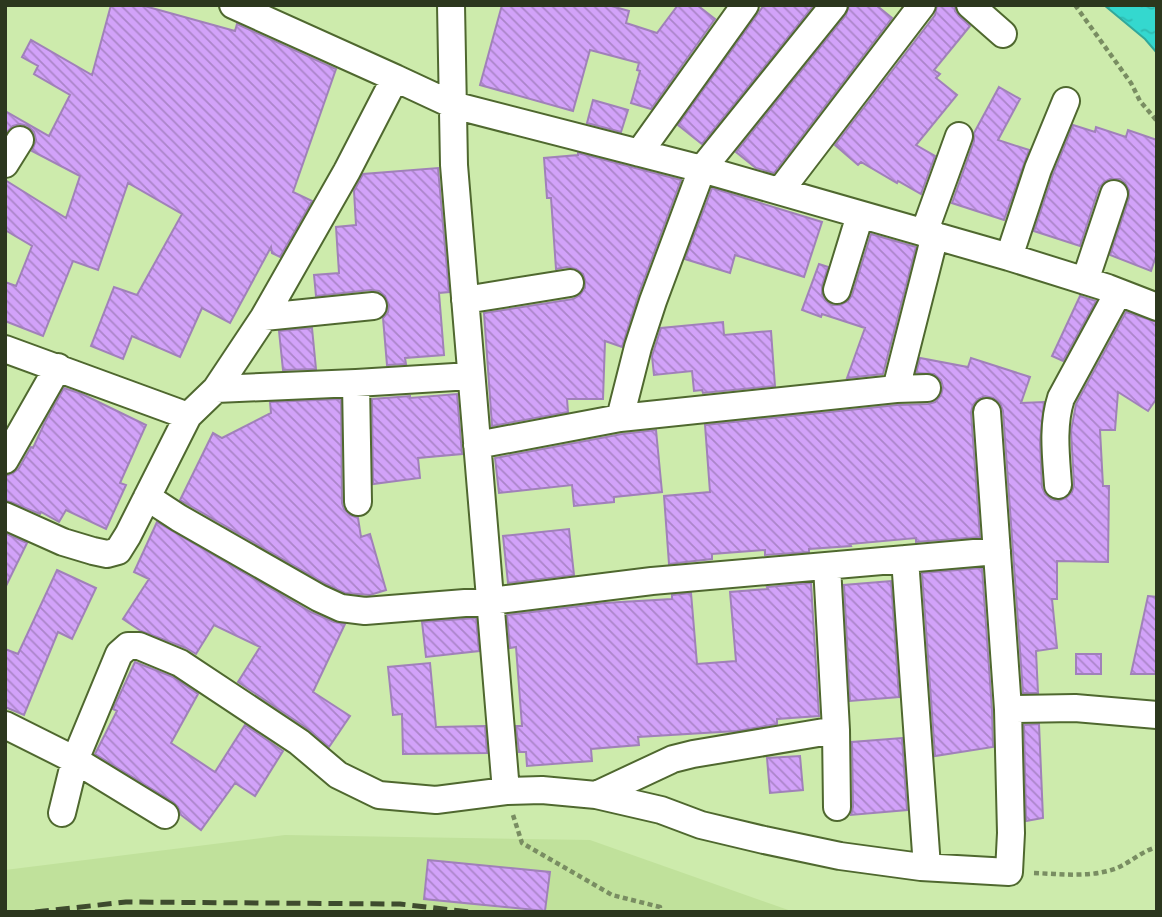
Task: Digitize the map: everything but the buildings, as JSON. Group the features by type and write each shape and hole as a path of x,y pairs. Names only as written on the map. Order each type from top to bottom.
{"street":[{"path":"233,5 453,104 702,169 930,234 1085,281 1157,307"},
{"path":"451,5 454,165 506,791"},
{"path":"639,153 745,5"},
{"path":"620,418 653,301 702,169 834,5"},
{"path":"780,191 922,5"},
{"path":"970,5 1003,34"},
{"path":"5,516 63,542 107,554 118,551 188,416 216,389 264,317 347,171 395,78"},
{"path":"1009,257 1038,169 1066,101"},
{"path":"896,388 930,234 959,136"},
{"path":"5,164 20,140"},
{"path":"1085,281 1114,194"},
{"path":"837,290 860,215"},
{"path":"465,300 570,283"},
{"path":"1058,485 1055,425 1058,405 1118,293"},
{"path":"264,317 373,306"},
{"path":"5,349 188,416"},
{"path":"5,460 58,367"},
{"path":"216,389 471,376"},
{"path":"356,383 358,502"},
{"path":"477,445 620,418 896,388 928,388"},
{"path":"62,813 75,760 119,654 128,646 139,646 180,663 299,742 338,775 379,794 436,800 506,791 542,790 596,795 660,810 701,825 840,856 927,867 1009,872 1011,833 1008,709 988,412"},
{"path":"147,497 319,598 341,608 365,611 490,601 652,581 997,551"},
{"path":"905,559 927,867"},
{"path":"827,566 836,730 837,807"},
{"path":"1008,709 1075,708 1157,715"},
{"path":"5,725 75,760 165,815"},
{"path":"596,795 673,759 836,730"}],"path":[{"path":"1075,5 1131,83 1140,101 1157,121"},
{"path":"506,791 522,843 612,895 660,909"},
{"path":"1009,872 1084,875 1117,868 1157,847"}],"shaded area":[{"path":"285,835 590,840 794,912 5,912 5,870"}],"water":[{"path":"1104,5 1157,5 1157,53 1145,39"}],"railway":[{"path":"35,912 126,902 400,904 470,912"}]}
